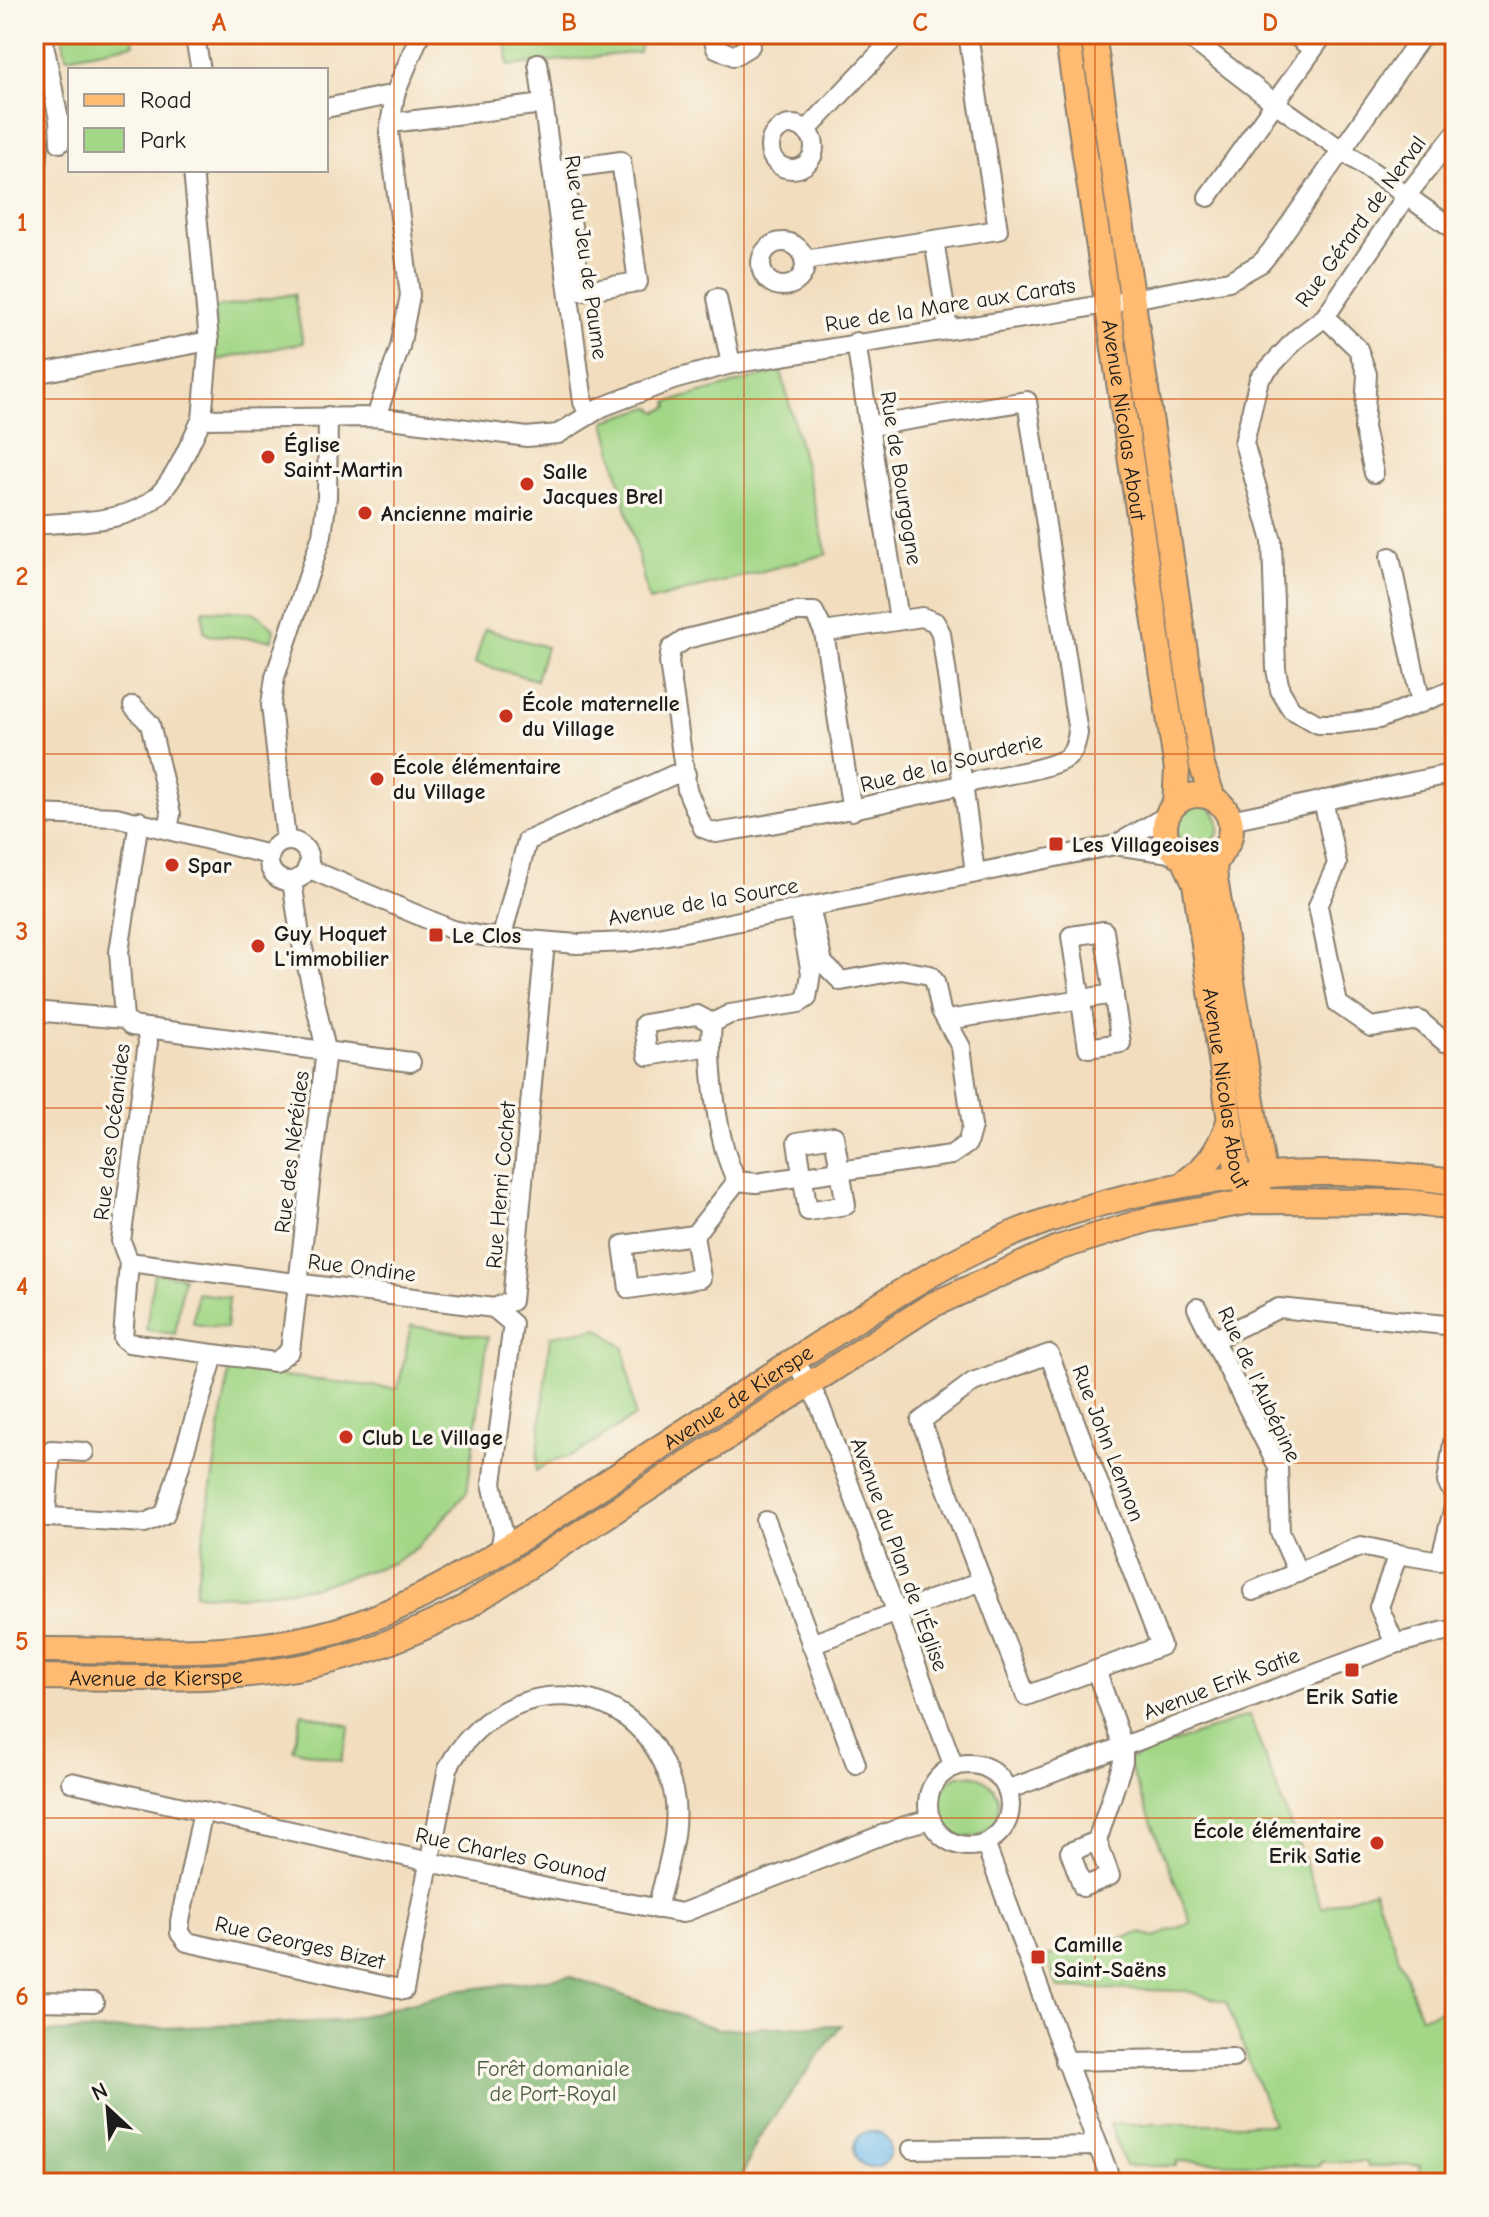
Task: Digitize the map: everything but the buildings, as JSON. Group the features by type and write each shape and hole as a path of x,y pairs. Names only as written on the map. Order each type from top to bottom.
{"main road":[{"name":"Avenue Nicolas About","path":"1067,34 1119,301 1202,766 1213,798 1225,809 1230,820 1229,840 1214,865 1250,1184"},
{"name":"Avenue Nicolas About","path":"1093,34 1119,301 1177,770 1166,836 1195,883 1230,1120 1250,1184"},
{"path":"1172,810 1193,795 1213,798"},
{"path":"1180,856 1203,861 1222,851"},
{"path":"1180,1186 1212,1159 1230,1120"},
{"name":"Avenue de Kierspe","path":"34,1650 200,1649 294,1638 352,1626 411,1603 500,1552 939,1269 993,1243 1099,1204 1180,1186 1413,1176 1455,1182"},
{"name":"Avenue de Kierspe","path":"34,1677 199,1676 298,1667 363,1652 407,1635 461,1610 930,1306 1058,1248 1087,1225 1173,1200 1250,1184 1455,1208"}],"street":[{"path":"34,198 36,143 65,143 65,119 42,34"},
{"path":"194,34 201,68"},
{"path":"376,417 400,347 410,295 391,164 391,123 395,94 420,34"},
{"path":"712,34 716,48 734,56 746,51 753,34"},
{"path":"806,131 898,34"},
{"path":"804,260 934,240 1000,238 968,34"},
{"path":"1185,34 1275,103 1455,230"},
{"path":"1208,197 1319,42 1293,34"},
{"name":"Rue de la Mare aux Carats","path":"202,419 376,417 527,437 558,434 589,415 673,380 731,364 1229,281 1261,263 1423,34"},
{"name":"Rue du Jeu de Paume","path":"538,63 583,402 589,415"},
{"path":"328,108 395,94"},
{"path":"391,123 543,104"},
{"name":"Rue Gérard de Nerval","path":"1455,134 1407,195 1325,317 1296,339 1259,379 1244,443 1272,541 1280,690 1291,709 1318,724 1379,719 1455,689"},
{"path":"621,161 638,282 581,291 564,169 621,161"},
{"path":"34,525 109,517 152,501 173,475 202,419 209,341 193,172"},
{"path":"934,240 948,328"},
{"path":"717,298 731,364"},
{"path":"1325,317 1358,349 1367,374 1364,428 1374,473"},
{"path":"34,374 209,341"},
{"name":"Rue de Bourgogne","path":"856,342 899,620"},
{"name":"Rue de la Sourderie","path":"686,774 693,806 708,832 852,811 1066,759 1075,748 1078,733 1027,401 871,426"},
{"path":"286,841 271,705 275,677 322,535 327,497 328,416"},
{"path":"1390,557 1421,703"},
{"path":"502,936 527,841 673,775 686,774 669,662 671,649 686,639 795,612 814,612 824,632 852,811"},
{"path":"824,632 922,617 935,622 941,633 975,873"},
{"path":"133,706 150,724 171,814 168,828"},
{"path":"1230,820 1455,773"},
{"path":"1323,800 1337,864 1318,906 1338,1004 1371,1027 1419,1020 1445,1042 1455,1043"},
{"name":"Avenue de la Source","path":"307,868 453,930 545,942 630,942 1115,845 1172,810"},
{"path":"34,814 116,817 139,821 269,855"},
{"name":"Rue des Océanides","path":"139,821 119,952 124,1019 132,1026 411,1062"},
{"path":"286,841 305,849 307,868 292,881 273,874 269,855 276,845 286,841"},
{"name":"Avenue de la Source","path":"1115,845 1180,856"},
{"name":"Rue des Néréides","path":"214,1356 275,1362 290,1351 292,1343 326,1050 300,935 292,881"},
{"path":"712,1023 730,1014 799,1003 807,998 823,963 805,908"},
{"path":"1104,931 1121,1043 1088,1048 1081,1000 1071,936 1104,931"},
{"name":"Rue Henri Cochet","path":"494,1308 512,1301 516,1285 545,942"},
{"path":"737,1181 756,1183 951,1155 967,1144 972,1126 961,1047 930,975 901,970 841,981 819,972"},
{"path":"947,1020 1114,994"},
{"path":"34,1011 124,1019"},
{"path":"710,1046 648,1056 644,1024 697,1015 712,1023"},
{"path":"712,1023 710,1046 728,1164 737,1181"},
{"name":"Rue des Océanides","path":"146,1028 148,1042 121,1241 129,1262 123,1338 129,1343 214,1356"},
{"path":"834,1136 846,1205 808,1211 803,1176 797,1142 834,1136"},
{"path":"694,1235 701,1278 629,1289 623,1245 694,1235 737,1181"},
{"name":"Rue Ondine","path":"129,1262 494,1308"},
{"path":"494,1308 513,1324 492,1483 503,1532 500,1552"},
{"name":"Rue de l'Aubépine","path":"1197,1308 1278,1467 1280,1532 1298,1573"},
{"path":"1215,1339 1279,1308 1455,1326"},
{"name":"Rue John Lennon","path":"1049,1354 1161,1646 1026,1696 982,1581 921,1421 973,1382 1049,1354"},
{"path":"84,1452 42,1449 40,1516 145,1523 165,1514 214,1356"},
{"name":"Avenue du Plan de l'Église","path":"795,1360 810,1382 954,1767"},
{"path":"1455,1430 1447,1482 1455,1496"},
{"path":"1253,1591 1361,1546 1440,1561 1455,1503"},
{"path":"766,1521 856,1764"},
{"path":"1395,1644 1379,1607 1398,1554"},
{"path":"811,1644 982,1581"},
{"name":"Avenue Erik Satie","path":"1007,1790 1395,1644 1445,1631 1455,1632"},
{"path":"1096,1670 1123,1746 1123,1762 1097,1841"},
{"path":"432,1861 448,1768 461,1744 489,1718 517,1702 545,1695 587,1698 641,1726 656,1747 672,1784 677,1819 657,1909"},
{"path":"967,1764 991,1771 1007,1790 1009,1815 996,1836 985,1843 959,1845 937,1831 931,1819 930,1795 935,1783 954,1767 967,1764"},
{"name":"Rue Charles Gounod","path":"71,1782 682,1913 905,1826 931,1819"},
{"name":"Rue Georges Bizet","path":"203,1811 180,1921 180,1933 187,1942 404,1990 432,1861"},
{"path":"985,1843 1112,2183"},
{"path":"34,2001 94,2002"},
{"path":"1065,2061 1233,2058"},
{"path":"912,2149 1098,2146"}],"green space":[{"path":"62,34 132,34 134,44 66,57"},
{"path":"506,34 643,34 639,52 508,66"},
{"path":"294,294 303,343 216,360 214,308"},
{"path":"781,371 827,554 649,601 605,421 650,407 658,412 669,407 668,402"},
{"path":"203,610 254,612 274,628 272,640 208,635 204,631"},
{"path":"485,629 546,647 536,680 475,663"},
{"path":"1197,804 1213,810 1219,826 1213,842 1197,848 1181,842 1175,826 1181,810"},
{"path":"154,1273 184,1277 175,1334 146,1330"},
{"path":"197,1293 229,1297 226,1328 193,1324"},
{"name":"Club Le Village","path":"411,1326 488,1337 467,1492 418,1547 393,1563 315,1587 238,1596 195,1594 229,1370 398,1389"},
{"path":"598,1328 624,1348 635,1416 578,1453 548,1463 536,1471 550,1336"},
{"path":"302,1713 350,1726 341,1761 293,1749"},
{"path":"1249,1715 1322,1908 1374,1890 1421,2017 1447,2008 1455,1970 1455,2183 1417,2183 1420,2165 1368,2166 1367,2162 1321,2162 1319,2166 1177,2161 1177,2166 1125,2166 1110,2124 1273,2124 1226,2002 1186,1991 1058,1988 1046,1957 1141,1933 1155,1937 1191,1923 1127,1760"},
{"path":"968,1775 990,1784 999,1806 990,1828 968,1837 946,1828 937,1806 946,1784"},
{"name":"Forêt domaniale de Port-Royal","path":"569,1976 717,2029 841,2025 758,2139 739,2183 34,2183 34,2033 342,2021 455,1991"}],"water":[{"path":"872,2131 885,2136 890,2149 885,2162 872,2167 859,2162 854,2149 859,2136"}],"place":[{"name":"Église Saint-Martin","path":"268,457"},
{"name":"Salle Jacques Brel","path":"527,484"},
{"name":"Ancienne mairie","path":"365,513"},
{"name":"École maternelle du Village","path":"506,716"},
{"name":"École élémentaire du Village","path":"377,779"},
{"name":"Les Villageoises","path":"1056,844"},
{"name":"Spar","path":"172,865"},
{"name":"Le Clos","path":"436,935"},
{"name":"Guy Hoquet L'immobilier","path":"258,946"},
{"name":"Club Le Village","path":"346,1437"},
{"name":"Erik Satie","path":"1352,1670"},
{"name":"École élémentaire Erik Satie","path":"1377,1843"},
{"name":"Camille Saint-Saëns","path":"1038,1957"}]}
